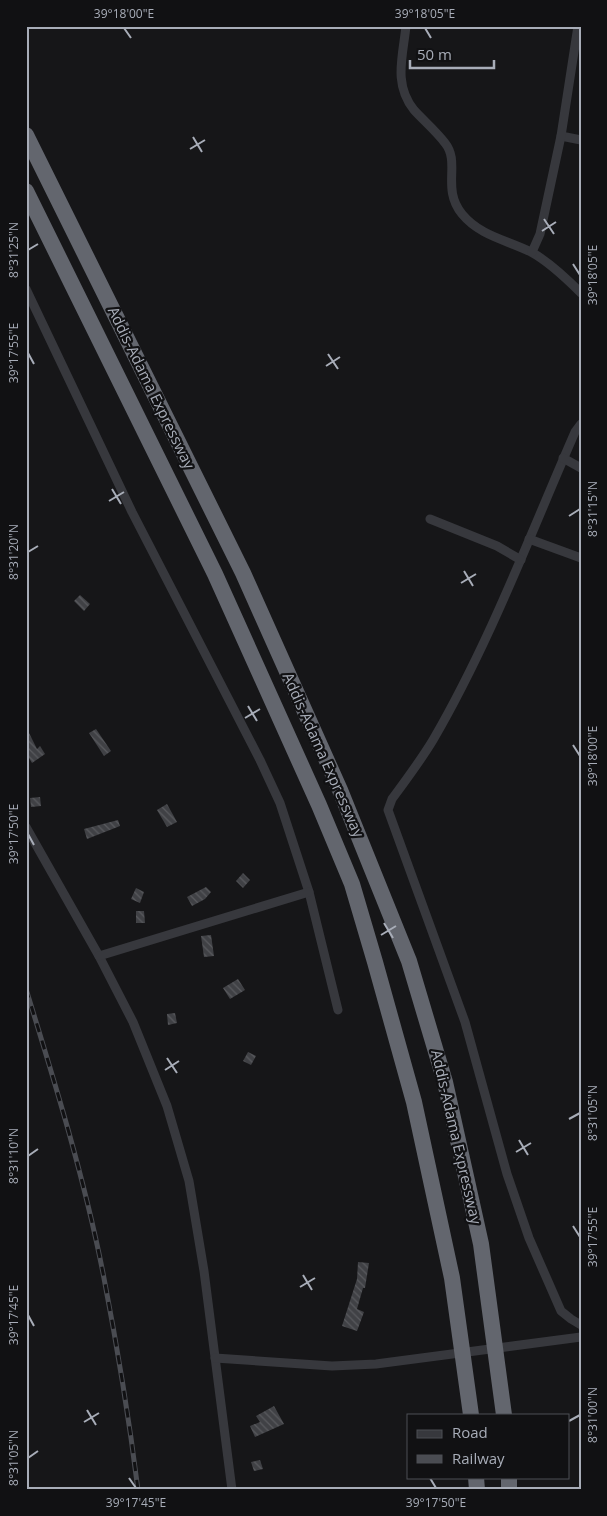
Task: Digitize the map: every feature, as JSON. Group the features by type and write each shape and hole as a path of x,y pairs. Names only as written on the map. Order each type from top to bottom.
{"highway":[{"name":"Addis-Adama Expressway","path":"26,135 243,573 340,790 410,961 445,1082 482,1244 504,1414"},
{"name":"Addis-Adama Expressway","path":"26,191 215,574 320,805 352,884 376,962 414,1102 452,1278 471,1414"}],"street":[{"path":"406,26 401,71 402,89 413,108 447,144 452,159 450,186 454,203 463,216 480,231 532,252 581,292"},
{"path":"532,252 540,234 560,136 578,26"},
{"path":"560,136 581,140"},
{"path":"26,289 132,512 260,760 280,804 309,892 338,1010"},
{"path":"581,424 575,432 521,560 457,697 432,742 392,800 388,810 465,1022 507,1174 529,1238 561,1311 581,1325"},
{"path":"564,458 581,468"},
{"path":"430,519 497,546 521,560"},
{"path":"529,539 581,558"},
{"path":"26,827 99,956 133,1022 168,1106 189,1181 232,1490"},
{"path":"99,956 309,892"},
{"path":"215,1358 332,1366 376,1364 581,1337"}],"building":[{"path":"80,595 90,604 84,611 74,601"},
{"path":"26,727 37,749 40,746 45,754 32,763 26,753"},
{"path":"96,729 111,751 104,756 89,733"},
{"path":"40,797 41,806 31,807 30,798"},
{"path":"167,804 177,822 167,827 157,810"},
{"path":"118,820 120,826 87,839 84,829"},
{"path":"243,873 250,880 243,888 236,881"},
{"path":"206,887 211,892 205,899 192,906 187,897"},
{"path":"136,888 144,892 140,903 131,899"},
{"path":"136,911 144,911 145,923 136,923"},
{"path":"211,935 214,956 204,957 201,936"},
{"path":"238,979 245,990 230,999 223,988"},
{"path":"175,1013 177,1023 168,1025 167,1014"},
{"path":"248,1052 256,1056 251,1065 243,1061"},
{"path":"358,1262 369,1263 365,1288 363,1288 357,1309 364,1312 357,1331 342,1326 357,1279"},
{"path":"274,1406 284,1424 255,1437 250,1426 260,1422 256,1416"},
{"path":"260,1460 263,1469 254,1471 251,1462"}],"railway":[{"path":"26,989 48,1060 87,1201 118,1354 138,1490"}]}
